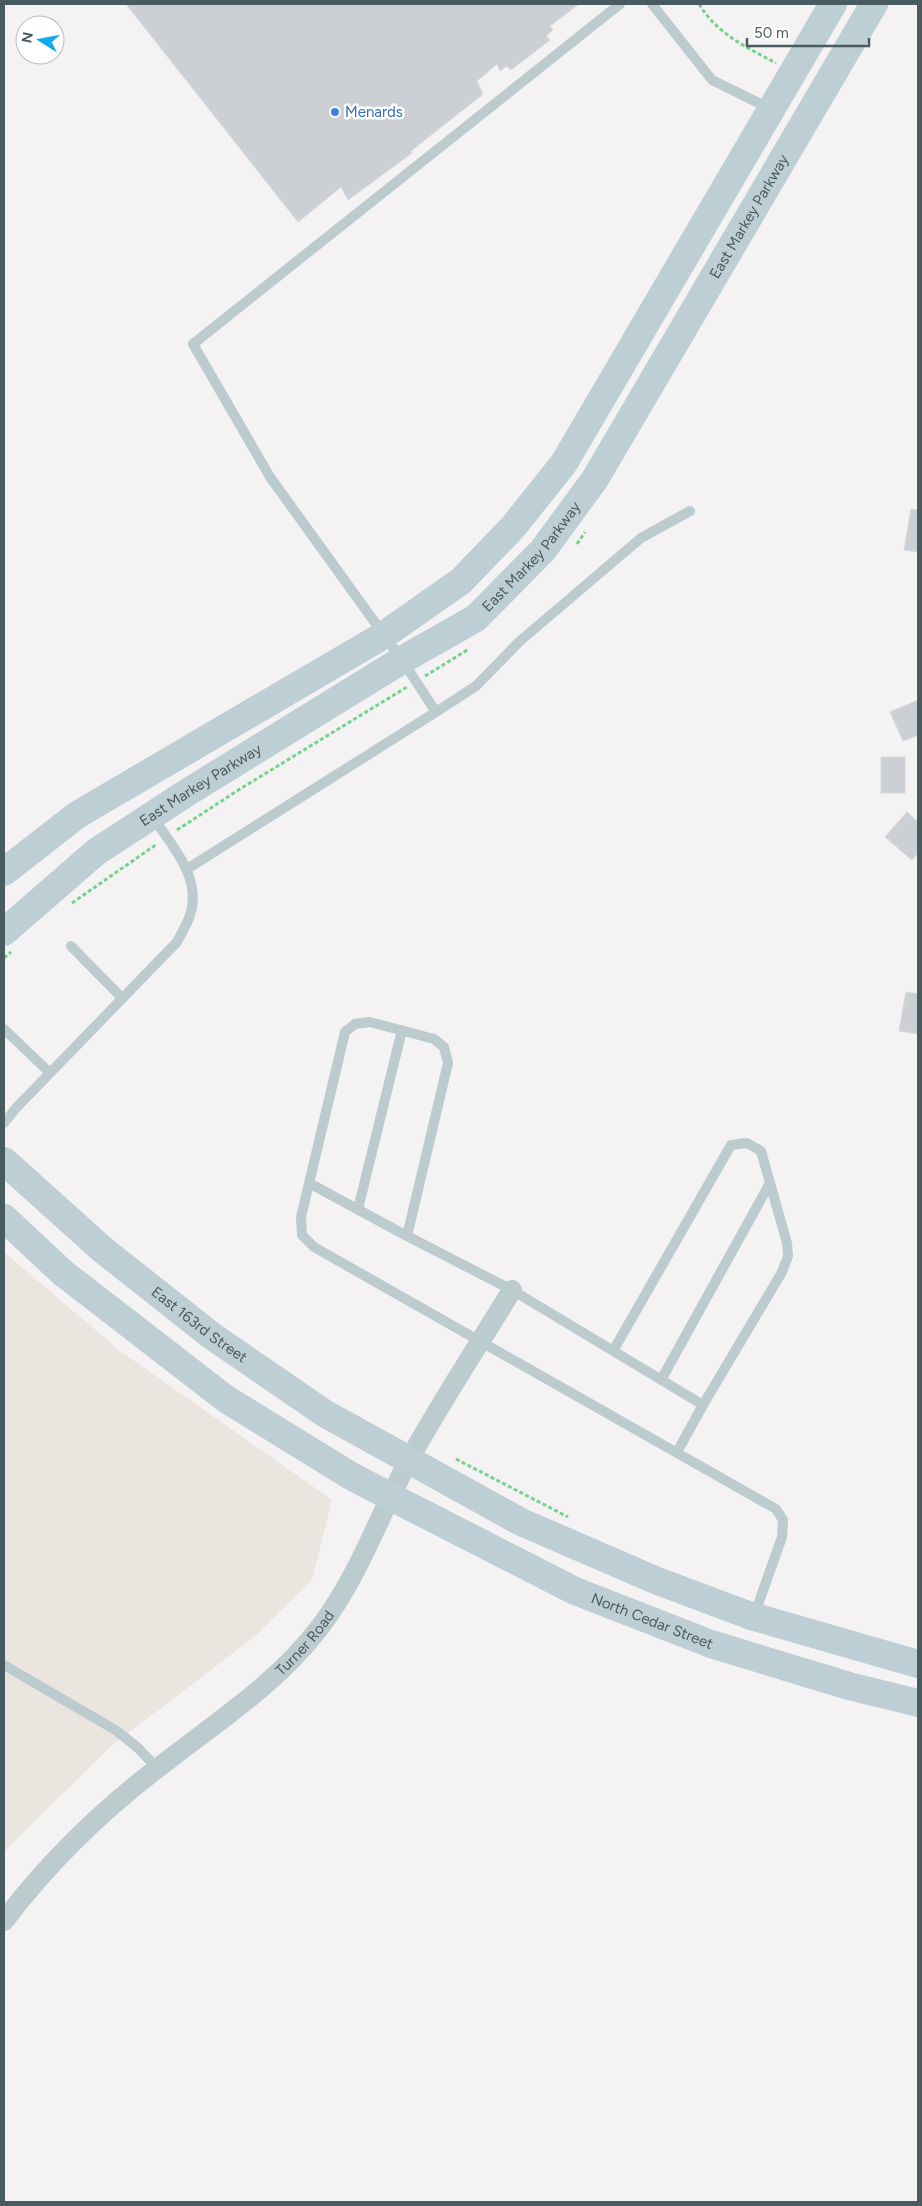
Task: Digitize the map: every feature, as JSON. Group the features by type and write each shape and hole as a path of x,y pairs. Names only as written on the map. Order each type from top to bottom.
{"street":[{"path":"4,872 77,815 384,635 461,581 513,527 564,463 833,4"},
{"name":"East Markey Parkway","path":"4,932 96,852 152,815 402,660 476,618 543,550 595,479 874,4"},
{"name":"East 163rd Street","path":"5,1158 103,1250 212,1336 324,1413 411,1462"},
{"path":"4,1218 63,1273 226,1399 352,1476 395,1499"},
{"name":"Turner Road","path":"4,1921 74,1838 157,1768 220,1722 284,1668 320,1627 395,1499 411,1462 512,1290"},
{"path":"411,1462 521,1522 655,1580 754,1617 918,1664"},
{"name":"North Cedar Street","path":"395,1499 575,1591 684,1634 822,1677 918,1704"}],"lane":[{"path":"436,712 402,660 270,477 193,344 620,4"},
{"path":"652,4 712,80 772,109"},
{"path":"187,868 476,686 520,641 641,538 690,511"},
{"path":"4,1123 177,942 190,917 194,889 187,868 152,815"},
{"path":"72,946 122,998"},
{"path":"407,1236 448,1063 444,1047 434,1038 370,1022 355,1024 345,1032 301,1217 302,1235 314,1248 776,1509 783,1520 782,1537 754,1617"},
{"path":"4,1029 50,1073"},
{"path":"358,1210 402,1030"},
{"path":"613,1351 731,1145 747,1143 761,1151 788,1256 782,1272 677,1452"},
{"path":"309,1183 512,1290 703,1405"},
{"path":"661,1380 770,1183"},
{"path":"4,1665 118,1731 157,1768"}],"path":[{"path":"699,4 708,20 723,33 792,74"}],"shaded area":[{"path":"4,1252 119,1350 332,1500 312,1580 254,1637 110,1747 4,1852"}],"building":[{"name":"Menards","path":"126,4 579,4 550,26 553,30 546,36 550,40 511,70 506,66 500,71 497,64 477,81 483,94 411,151 412,153 348,200 341,187 298,222"},
{"path":"911,509 918,510 918,552 904,550"},
{"path":"918,700 918,735 903,741 890,712"},
{"path":"881,757 905,757 905,793 881,793"},
{"path":"907,812 918,822 918,853 912,860 885,837"},
{"path":"906,992 918,994 918,1034 899,1031"}],"place":[{"name":"Menards","path":"335,112"}]}
